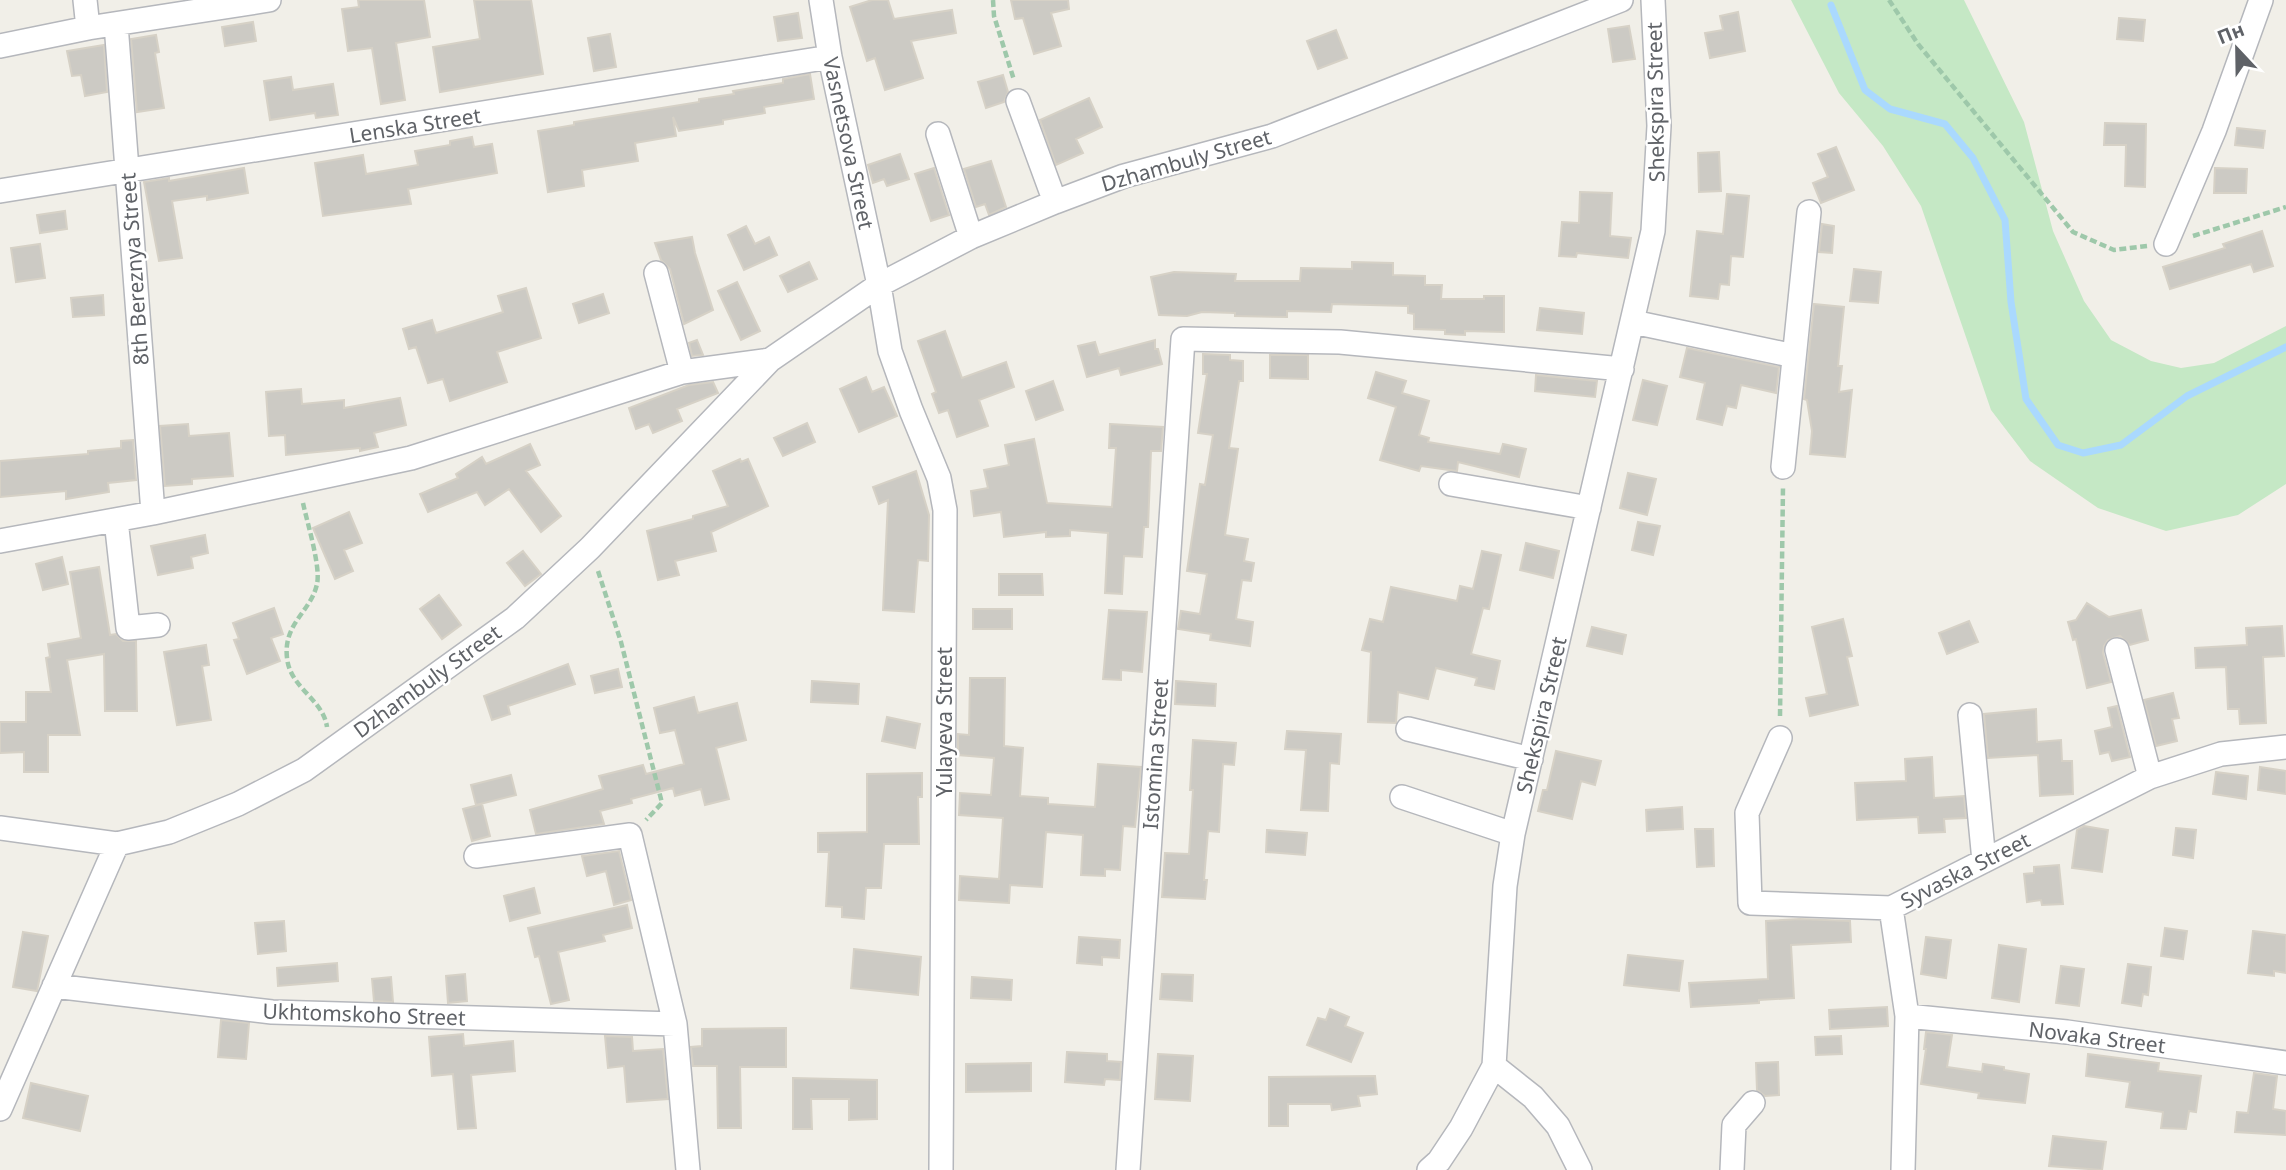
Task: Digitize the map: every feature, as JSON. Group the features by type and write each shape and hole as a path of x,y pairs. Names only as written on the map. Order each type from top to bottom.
{"street":[{"path":"85,0 88,28"},
{"path":"0,46 88,28 269,0"},
{"name":"Vasnetsova Street","path":"821,0 830,58 879,285"},
{"name":"Dzhambuly Street","path":"0,828 117,844 169,832 238,804 304,769 515,618 590,548 770,360 879,285 971,237 1055,202 1124,176 1272,136 1621,0"},
{"name":"Shekspira Street","path":"1494,1066 1506,886 1513,834 1653,231 1660,126 1653,0"},
{"path":"2166,244 2214,131 2261,0"},
{"name":"8th Bereznya Street","path":"116,24 153,513"},
{"name":"Lenska Street","path":"0,191 830,58"},
{"path":"1018,102 1055,202"},
{"path":"938,134 971,237"},
{"path":"1783,467 1809,212"},
{"path":"656,274 682,372"},
{"name":"Yulayeva Street","path":"879,285 890,351 939,478 945,510 941,1170"},
{"path":"1633,322 1794,356"},
{"name":"Istomina Street","path":"1128,1170 1183,339 1340,342 1622,369"},
{"name":"Dzhambuly Street","path":"0,541 153,513 411,458 682,372 770,360"},
{"path":"1451,484 1590,508"},
{"path":"116,520 128,628 158,625"},
{"path":"2117,650 2150,777"},
{"path":"1970,715 1984,861"},
{"path":"1408,729 1531,759"},
{"path":"1780,738 1748,813 1750,903 1891,908"},
{"name":"Syvaska Street","path":"1903,1170 1907,1016 1891,908 2150,777 2221,754 2286,747"},
{"path":"1402,797 1513,834"},
{"path":"476,856 630,835 675,1024 688,1170"},
{"path":"0,1109 117,844"},
{"name":"Ukhtomskoho Street","path":"54,986 272,1012 675,1024"},
{"name":"Novaka Street","path":"1907,1016 2067,1032 2286,1063"},
{"path":"1429,1170 1439,1161 1461,1128 1494,1066 1533,1097 1558,1126 1580,1170"},
{"path":"1732,1170 1734,1125 1753,1103"}],"path":[{"path":"993,0 994,16 1011,65 1018,102"},
{"path":"1889,0 1918,44 2073,232 2114,250 2166,244 2286,207"},
{"path":"1780,738 1783,467"},
{"path":"298,482 318,573 317,586 289,633 286,657 290,674 320,709 327,724 327,753"},
{"path":"590,548 621,642 662,803"}],"green space":[{"path":"1791,0 1964,0 2024,122 2053,231 2084,301 2111,340 2151,361 2181,368 2214,363 2286,326 2286,484 2238,515 2166,531 2098,508 2030,461 1991,410 1921,206 1883,146 1839,93"}],"building":[{"path":"358,0 424,0 430,37 396,43 405,100 381,104 372,48 348,51 342,9 359,7"},
{"path":"474,0 531,0 543,74 440,92 433,47 480,39"},
{"path":"872,0 888,0 894,19 952,10 956,33 911,41 923,78 885,90 875,58 867,61 850,7"},
{"path":"1011,0 1068,0 1069,9 1051,13 1061,46 1034,54 1023,18 1015,19"},
{"path":"1738,12 1745,51 1710,58 1705,33 1723,30 1720,16"},
{"path":"798,13 802,38 778,41 774,17"},
{"path":"2119,18 2145,20 2143,41 2117,39"},
{"path":"253,22 256,41 225,46 222,27"},
{"path":"1629,26 1635,59 1613,62 1608,29"},
{"path":"1336,30 1347,58 1318,69 1307,41"},
{"path":"610,34 616,67 594,71 588,38"},
{"path":"156,35 159,52 155,53 164,108 137,112 131,39"},
{"path":"104,45 107,92 85,96 81,75 72,76 67,51"},
{"path":"810,74 814,99 764,107 765,113 723,120 723,124 679,131 673,117 676,136 635,143 638,161 582,170 584,186 548,192 538,131 574,125 574,122 699,102 699,99 783,83 783,79"},
{"path":"1003,75 1008,92 1004,102 986,108 978,82"},
{"path":"291,77 293,90 333,84 338,115 316,118 315,113 270,120 264,81"},
{"path":"1089,98 1102,127 1076,139 1083,153 1056,165 1040,120"},
{"path":"2105,123 2146,124 2145,187 2125,186 2126,145 2104,145"},
{"path":"2237,128 2265,131 2263,148 2235,145"},
{"path":"472,137 474,147 492,144 497,173 408,189 411,204 323,216 315,163 363,155 366,174 418,165 415,151 450,145 450,141"},
{"path":"1836,147 1854,190 1821,203 1813,183 1828,177 1818,154"},
{"path":"1719,152 1721,191 1699,192 1698,153"},
{"path":"900,154 909,179 887,186 884,179 873,183 868,165"},
{"path":"991,161 1006,207 989,215 985,204 976,207 964,169"},
{"path":"244,168 248,193 207,200 207,196 172,201 182,258 159,261 144,182 169,178 169,181"},
{"path":"934,168 949,215 931,221 915,174"},
{"path":"2215,168 2247,169 2246,193 2214,193"},
{"path":"1580,192 1612,193 1610,236 1631,238 1628,258 1577,253 1576,257 1559,256 1562,222 1579,223"},
{"path":"1727,194 1749,196 1743,257 1731,256 1729,285 1720,284 1718,299 1690,296 1697,231 1723,234"},
{"path":"65,211 67,229 40,233 37,215"},
{"path":"1822,224 1834,226 1832,253 1819,252"},
{"path":"746,226 755,244 769,237 777,255 744,270 728,235"},
{"path":"2262,231 2273,266 2254,272 2251,264 2170,289 2163,267 2225,248 2223,244"},
{"path":"692,237 713,310 684,324 670,269 661,260 655,243"},
{"path":"40,244 45,278 16,282 11,248"},
{"path":"809,262 817,279 788,292 780,276"},
{"path":"1352,262 1393,263 1393,275 1425,276 1425,285 1442,285 1441,299 1504,296 1504,332 1465,331 1465,335 1445,334 1445,330 1414,329 1414,314 1408,313 1408,306 1332,304 1331,312 1287,311 1287,317 1202,312 1187,316 1159,315 1151,277 1174,272 1236,274 1235,281 1300,281 1301,268 1352,269"},
{"path":"1854,269 1881,272 1878,303 1850,301"},
{"path":"737,282 760,331 741,340 718,291"},
{"path":"526,288 541,338 497,352 507,382 450,401 443,379 428,383 416,347 409,349 403,329 432,320 436,333 503,312 498,296"},
{"path":"603,294 609,313 579,323 573,304"},
{"path":"103,295 104,315 73,317 71,298"},
{"path":"1814,304 1844,307 1838,366 1842,366 1839,392 1852,390 1845,457 1810,454 1812,431 1807,400 1804,399"},
{"path":"1540,308 1584,313 1582,334 1537,330"},
{"path":"945,331 962,378 1006,362 1014,387 979,400 988,426 957,437 948,410 939,413 932,394 936,392 918,341"},
{"path":"697,340 703,355 692,356 689,343"},
{"path":"1155,340 1155,349 1158,349 1162,364 1121,375 1119,368 1087,377 1078,346 1095,342 1099,355"},
{"path":"1687,348 1779,367 1776,393 1741,385 1736,408 1727,406 1722,425 1697,419 1705,383 1680,377"},
{"path":"1203,354 1230,355 1230,360 1243,361 1243,381 1239,381 1229,448 1238,449 1225,535 1248,539 1244,561 1254,563 1251,581 1242,580 1236,619 1253,622 1250,646 1210,640 1211,634 1178,629 1181,611 1200,614 1207,574 1187,571 1200,484 1205,485 1213,435 1198,433 1207,374 1203,374"},
{"path":"1270,355 1308,355 1308,379 1270,378"},
{"path":"1376,372 1406,381 1402,393 1429,401 1419,435 1429,438 1428,442 1500,454 1503,444 1526,449 1519,477 1458,462 1457,471 1421,466 1419,471 1380,460 1396,407 1368,398"},
{"path":"1536,375 1597,381 1595,397 1535,391"},
{"path":"866,377 872,392 884,387 897,416 859,432 840,389"},
{"path":"1643,380 1667,386 1657,425 1633,420"},
{"path":"1053,381 1063,410 1036,420 1026,391"},
{"path":"713,382 718,393 677,409 682,421 653,433 649,424 636,429 629,408 689,385"},
{"path":"301,389 302,404 344,400 344,408 400,398 406,425 374,433 378,447 360,451 360,448 286,455 285,435 269,436 266,392"},
{"path":"807,423 815,442 783,456 774,438"},
{"path":"188,424 189,436 229,433 233,476 192,479 192,484 165,486 160,426"},
{"path":"1110,424 1163,427 1161,451 1151,451 1148,527 1144,527 1142,557 1124,556 1122,594 1105,593 1108,533 1070,530 1070,536 1046,537 1046,532 1004,537 1001,512 974,516 971,491 988,488 984,470 1009,465 1005,445 1034,439 1047,503 1112,507 1116,448 1109,448"},
{"path":"133,440 136,480 108,483 109,492 66,499 66,491 0,497 0,461 88,454 88,451 121,448 121,441"},
{"path":"530,444 540,465 526,471 561,516 541,532 509,489 485,505 477,492 428,512 420,494 458,478 456,474 482,457 486,464"},
{"path":"740,459 741,462 748,459 768,506 711,532 716,551 675,561 679,575 658,580 647,531 728,506 713,471"},
{"path":"916,471 929,515 928,561 918,560 914,612 883,610 888,500 879,504 873,487"},
{"path":"1628,473 1656,479 1647,515 1620,508"},
{"path":"349,512 362,543 344,550 353,571 335,579 313,528"},
{"path":"1638,522 1660,526 1653,555 1632,550"},
{"path":"205,535 208,553 191,557 193,568 158,575 151,546"},
{"path":"1526,543 1559,551 1553,578 1520,570"},
{"path":"523,551 541,574 525,586 507,563"},
{"path":"1482,551 1501,555 1489,609 1483,608 1471,654 1500,661 1494,689 1475,685 1477,678 1436,668 1428,699 1398,692 1396,723 1368,722 1371,652 1362,650 1370,619 1383,622 1391,587 1457,601 1460,586 1473,589"},
{"path":"62,557 68,584 43,590 36,564"},
{"path":"99,567 110,635 116,634 123,641 136,641 137,711 105,711 104,654 67,660 80,735 48,735 48,772 24,772 24,752 0,753 0,722 26,722 26,692 51,692 46,658 50,657 48,644 81,638 70,572"},
{"path":"999,574 1042,574 1043,595 999,595"},
{"path":"439,595 461,625 442,639 420,609"},
{"path":"2087,603 2109,617 2141,610 2148,640 2130,645 2120,636 2108,640 2103,653 2111,682 2087,688 2076,639 2073,640 2068,622 2076,620"},
{"path":"274,608 283,634 271,638 280,661 247,674 234,640 239,639 233,623"},
{"path":"973,609 1012,609 1012,629 973,629"},
{"path":"1109,610 1147,612 1142,672 1121,670 1121,680 1103,679"},
{"path":"1843,619 1852,656 1847,657 1858,705 1810,716 1806,698 1827,694 1812,627"},
{"path":"1969,621 1978,642 1947,654 1939,633"},
{"path":"2282,626 2284,656 2263,657 2266,723 2240,724 2239,709 2228,709 2226,667 2196,668 2195,648 2247,645 2246,628"},
{"path":"1592,627 1626,635 1622,654 1587,646"},
{"path":"206,645 209,665 202,666 211,720 177,725 164,652"},
{"path":"568,664 575,684 508,706 510,714 492,720 484,696"},
{"path":"618,669 622,687 595,693 591,676"},
{"path":"970,678 1005,678 1004,746 1023,748 1020,796 1048,798 1048,804 1095,807 1098,764 1141,767 1135,827 1123,826 1120,870 1105,869 1105,876 1081,875 1083,835 1046,832 1042,887 1010,885 1009,903 959,900 960,876 999,879 1003,818 959,815 960,793 991,795 994,758 958,755 958,734 969,735"},
{"path":"812,681 859,684 858,704 811,702"},
{"path":"1176,681 1216,684 1215,706 1175,704"},
{"path":"2173,693 2179,718 2172,719 2177,741 2156,746 2144,700"},
{"path":"694,697 698,713 737,703 746,740 716,748 729,799 705,805 701,789 675,796 673,788 631,799 632,803 600,811 604,824 536,834 530,810 603,789 599,776 643,765 646,774 684,764 675,730 660,733 654,708"},
{"path":"2117,706 2130,757 2112,761 2109,752 2100,754 2095,731 2112,727 2108,708"},
{"path":"2036,709 2037,742 2061,740 2062,761 2072,761 2073,794 2040,796 2038,755 1988,758 1984,714"},
{"path":"887,717 920,724 915,748 882,741"},
{"path":"1287,731 1341,734 1339,764 1330,763 1328,811 1301,810 1306,750 1285,749"},
{"path":"1193,740 1236,743 1234,765 1223,764 1219,832 1208,831 1205,899 1162,897 1165,853 1189,854"},
{"path":"1556,751 1601,761 1595,785 1581,781 1572,819 1538,811 1543,790 1547,790"},
{"path":"1932,757 1934,798 1964,796 1966,818 1944,819 1945,832 1919,833 1918,817 1857,820 1855,783 1906,781 1905,759"},
{"path":"2260,767 2286,771 2286,794 2258,790"},
{"path":"2216,772 2248,776 2246,799 2213,794"},
{"path":"922,773 922,797 918,797 919,844 884,844 881,888 866,888 864,919 842,917 842,907 826,906 829,852 818,852 818,833 867,832 867,774"},
{"path":"511,775 516,795 476,805 471,785"},
{"path":"482,804 490,836 472,841 463,809"},
{"path":"1682,807 1683,829 1647,831 1646,810"},
{"path":"2084,826 2108,830 2102,872 2072,868 2077,830"},
{"path":"2176,828 2196,830 2193,858 2173,855"},
{"path":"1695,829 1713,829 1714,866 1697,867"},
{"path":"1267,830 1307,833 1305,855 1266,852"},
{"path":"619,851 631,900 614,905 606,871 587,876 582,856"},
{"path":"2059,865 2063,904 2042,905 2041,900 2027,902 2024,874 2034,873 2034,867"},
{"path":"534,888 540,913 510,921 504,896"},
{"path":"627,905 632,928 603,935 605,941 558,952 569,1000 551,1004 539,956 535,957 528,928"},
{"path":"284,921 286,951 258,954 255,923"},
{"path":"1766,921 1850,921 1851,942 1791,945 1794,998 1691,1007 1689,983 1768,979"},
{"path":"2165,928 2187,931 2183,959 2161,956"},
{"path":"2253,931 2286,935 2286,973 2274,971 2274,976 2248,973"},
{"path":"23,932 48,936 37,991 13,987"},
{"path":"1079,937 1120,940 1119,958 1102,957 1102,965 1077,963"},
{"path":"1926,937 1951,940 1946,978 1921,974"},
{"path":"1999,945 2026,949 2019,1002 1992,998"},
{"path":"854,949 921,957 918,995 851,988"},
{"path":"1628,955 1683,961 1679,991 1624,985"},
{"path":"337,963 338,981 278,986 277,968"},
{"path":"2128,964 2151,967 2148,995 2143,994 2141,1006 2122,1003"},
{"path":"2061,966 2084,969 2079,1006 2056,1003"},
{"path":"465,974 467,1001 448,1003 446,976"},
{"path":"1162,974 1193,975 1192,1001 1160,999"},
{"path":"391,977 393,1002 374,1001 372,979"},
{"path":"972,977 1012,980 1011,1000 971,998"},
{"path":"1887,1007 1888,1026 1830,1029 1829,1010"},
{"path":"1330,1009 1349,1017 1345,1026 1363,1033 1351,1062 1307,1045 1318,1018 1326,1020"},
{"path":"221,1020 249,1023 246,1059 218,1057"},
{"path":"786,1028 786,1067 740,1067 741,1128 718,1128 717,1066 693,1066 691,1047 702,1046 702,1029"},
{"path":"1926,1032 1952,1035 1947,1067 1982,1072 1983,1064 2029,1074 2025,1103 1978,1098 1979,1093 1921,1084"},
{"path":"463,1034 464,1046 513,1041 515,1071 471,1075 476,1128 458,1129 453,1074 432,1076 429,1037"},
{"path":"605,1036 632,1037 633,1051 663,1049 668,1099 627,1102 624,1066 608,1068"},
{"path":"1841,1036 1842,1054 1816,1055 1815,1037"},
{"path":"1067,1052 1107,1054 1107,1061 1121,1062 1120,1080 1105,1079 1104,1085 1065,1082"},
{"path":"1158,1054 1193,1056 1190,1101 1155,1099"},
{"path":"2088,1054 2159,1063 2158,1071 2201,1076 2196,1112 2189,1111 2186,1129 2161,1128 2163,1112 2126,1107 2130,1082 2086,1076"},
{"path":"1778,1062 1779,1095 1765,1096 1757,1090 1756,1063"},
{"path":"1031,1063 1031,1091 966,1092 966,1064"},
{"path":"2254,1073 2277,1076 2273,1109 2286,1111 2286,1135 2235,1132 2237,1112 2248,1113"},
{"path":"1375,1076 1377,1094 1358,1096 1360,1106 1332,1110 1331,1104 1288,1104 1288,1126 1269,1126 1269,1077"},
{"path":"793,1078 877,1080 877,1119 849,1120 849,1099 811,1099 812,1129 793,1129"},
{"path":"31,1083 88,1096 80,1131 23,1118"},
{"path":"2053,1136 2106,1142 2102,1170 2049,1166"}],"waterway":[{"path":"1831,5 1865,90 1890,109 1945,124 1973,158 2005,220 2011,302 2026,399 2058,445 2083,453 2121,445 2187,396 2286,347"}]}
